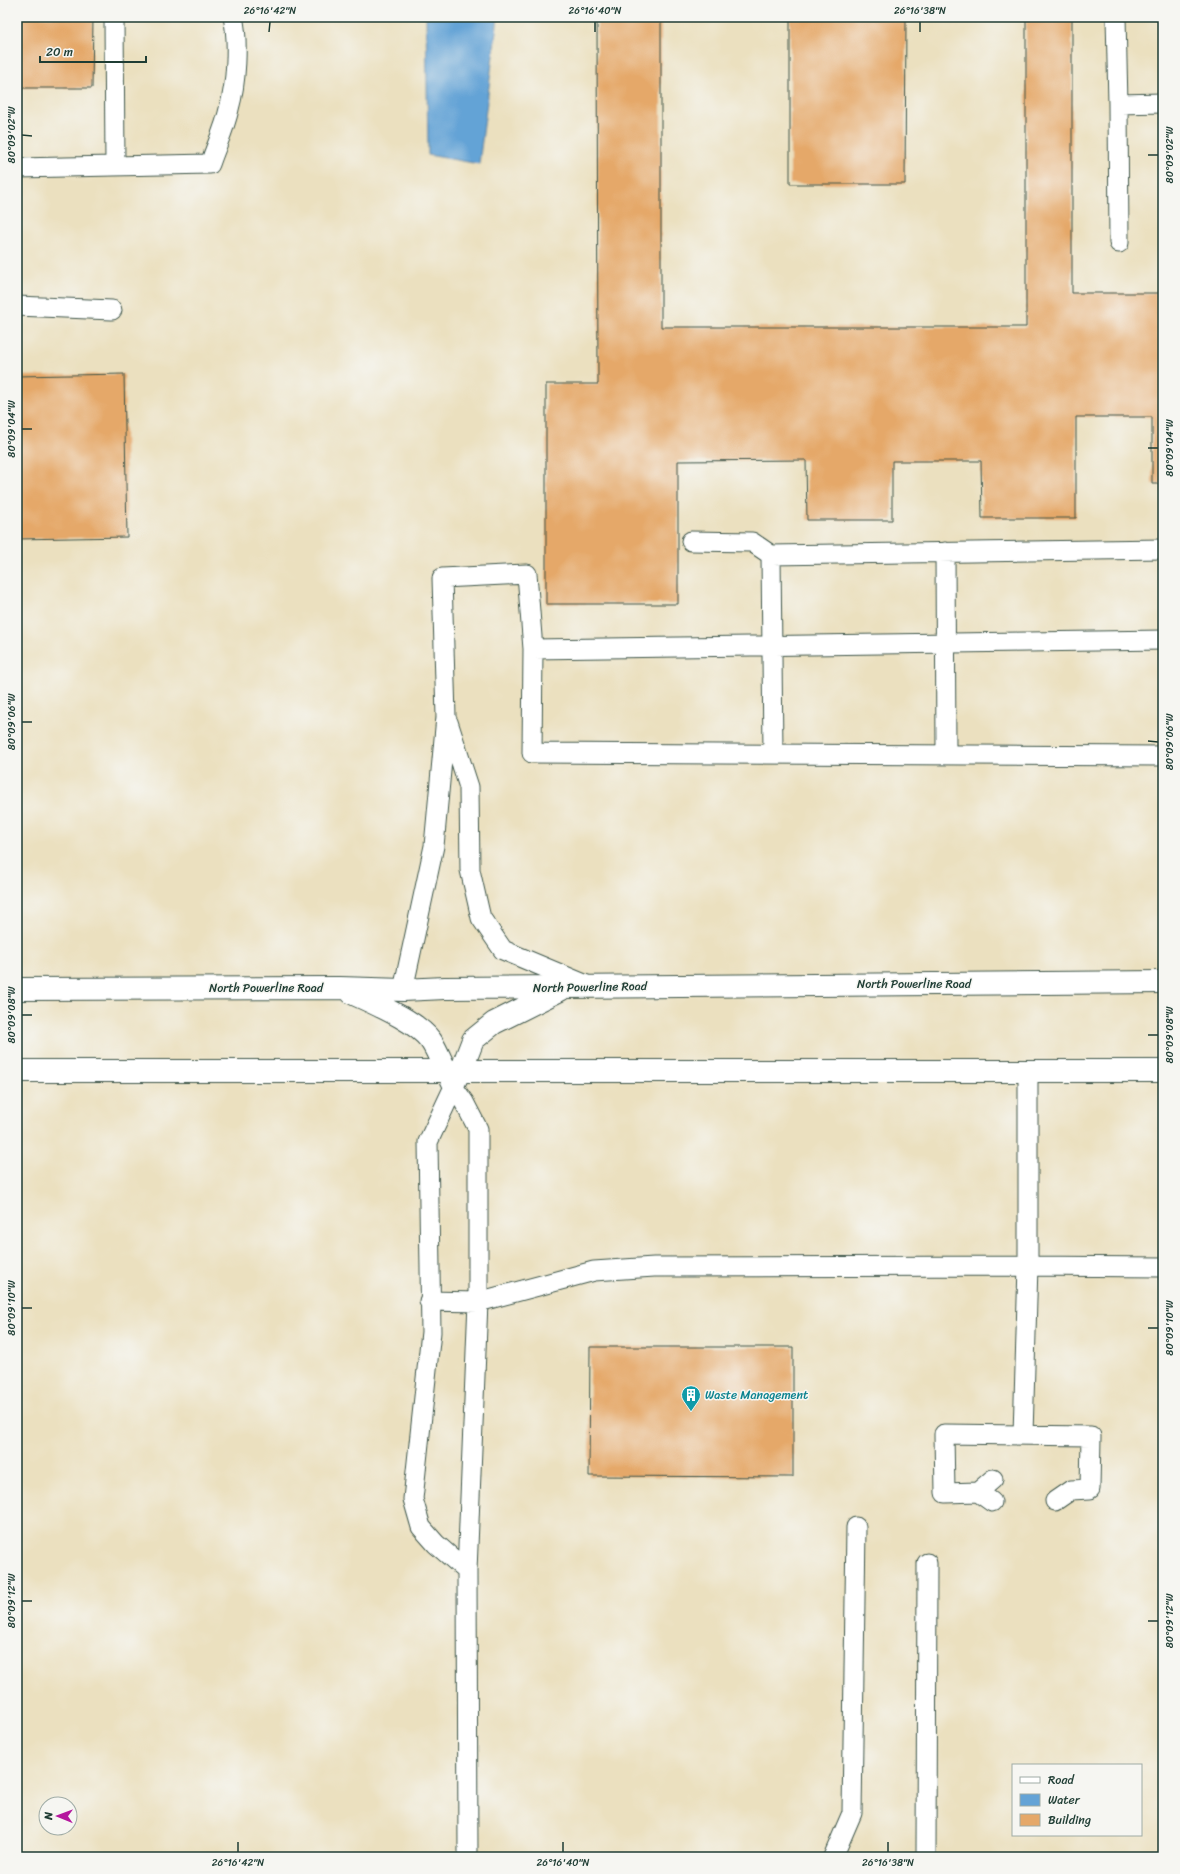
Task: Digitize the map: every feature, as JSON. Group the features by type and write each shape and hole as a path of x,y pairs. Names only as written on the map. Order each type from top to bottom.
{"main road":[{"name":"North Powerline Road","path":"17,989 340,988 403,990 445,988 1163,982"},
{"path":"454,1076 473,1040 494,1023 564,987"},
{"path":"340,988 380,1006 411,1023 430,1039 454,1076"},
{"path":"17,1071 454,1076 1163,1071"}],"lane":[{"path":"114,17 115,166"},
{"path":"17,168 210,164 230,109 236,57 236,26 233,17"},
{"path":"1116,17 1119,243"},
{"path":"1118,104 1163,103"},
{"path":"17,306 112,310"},
{"path":"691,541 752,542 771,555 1163,549"},
{"path":"945,552 946,754"},
{"path":"771,555 773,754"},
{"path":"403,990 434,846 446,717 442,578 527,574 533,648 532,753 1163,756"},
{"path":"533,648 1163,640"},
{"path":"446,717 469,787 470,870 481,918 503,950 591,987"},
{"path":"1023,1434 1028,1266 1028,1071"},
{"path":"454,1076 428,1142 429,1301 431,1332 413,1499 421,1527 436,1544 467,1571"},
{"path":"454,1076 464,1102 478,1129 478,1302 467,1571 468,1857"},
{"path":"429,1301 478,1302 594,1271 662,1267 1163,1267"},
{"path":"994,1479 985,1497 945,1493 944,1434 1091,1436 1090,1489 1064,1485 1055,1501"},
{"path":"833,1857 852,1813 856,1528"},
{"path":"926,1857 927,1563"}],"water":[{"path":"426,17 498,17 479,164 428,155"}],"building":[{"path":"17,17 93,17 92,88 17,88"},
{"path":"597,17 661,17 661,327 1026,327 1026,17 1072,17 1072,293 1163,293 1163,484 1152,484 1152,417 1076,417 1076,518 982,518 981,461 892,461 892,520 807,520 806,460 678,461 678,604 546,604 546,384 598,384"},
{"path":"790,17 906,17 905,184 790,184"},
{"path":"124,374 127,537 17,539 17,376"},
{"name":"Waste Management","path":"590,1347 793,1347 793,1477 589,1476"}],"place":[{"name":"Waste Management","path":"691,1412"}]}
